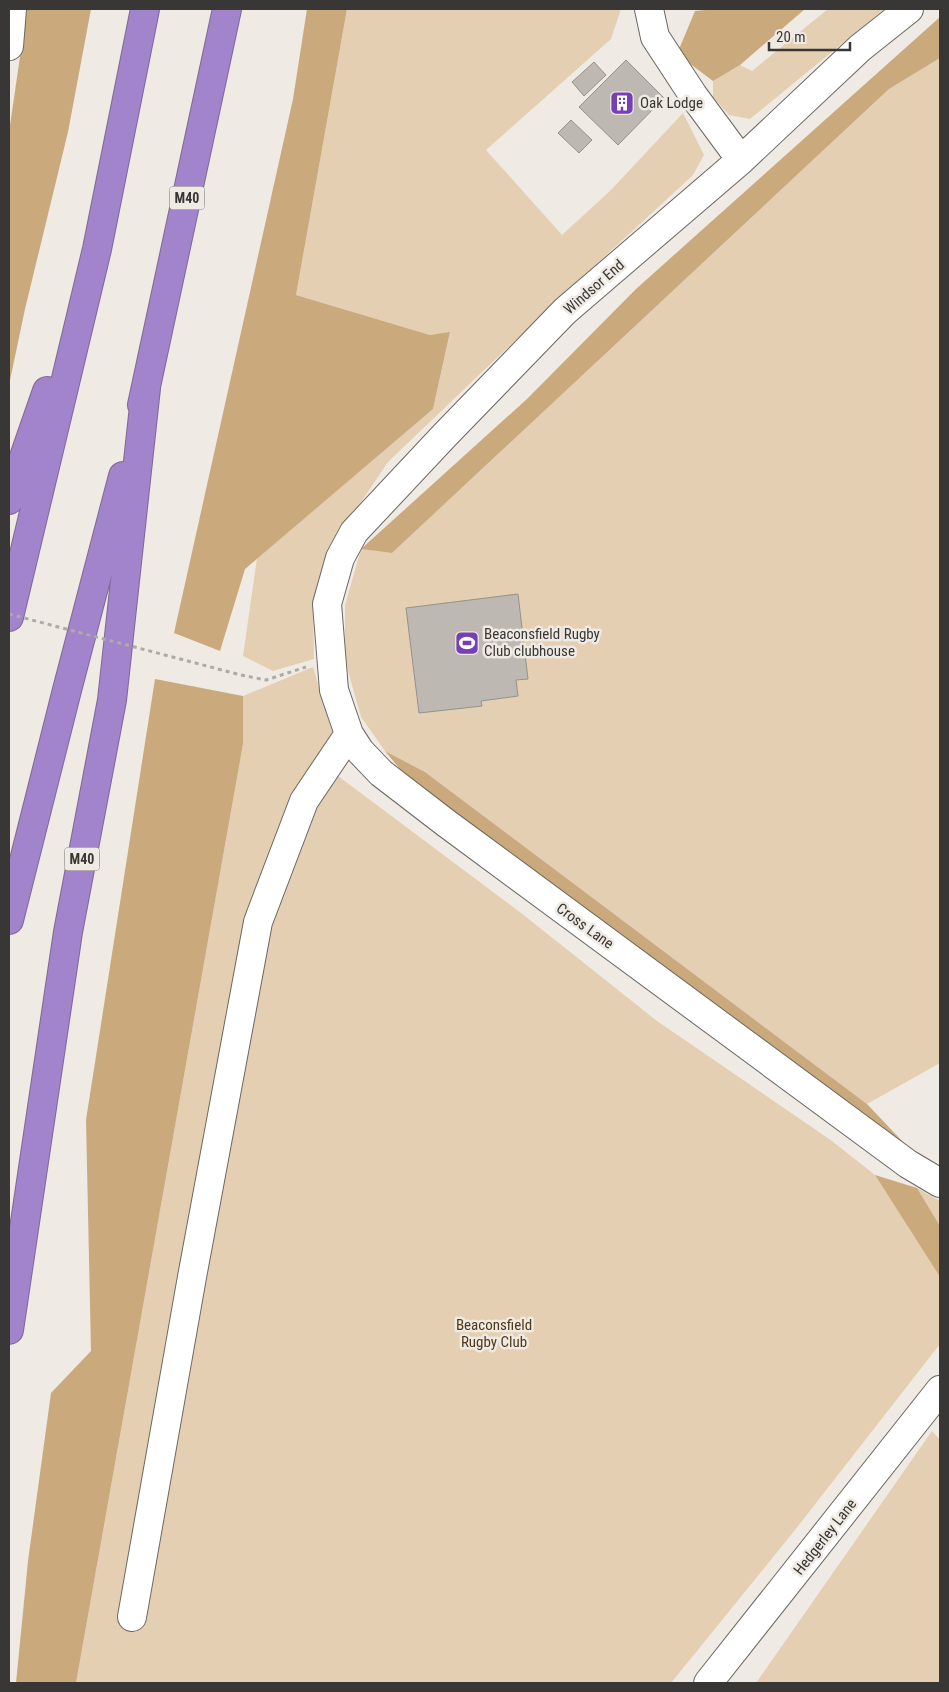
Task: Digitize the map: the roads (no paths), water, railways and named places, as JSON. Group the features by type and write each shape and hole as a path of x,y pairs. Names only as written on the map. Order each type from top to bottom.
{"highway":[{"path":"9,616 97,249 145,9"},
{"name":"M40","path":"9,920 146,388 227,9"},
{"path":"9,500 97,249"},
{"name":"M40","path":"9,1330 68,932 112,700 146,388"}],"street":[{"path":"9,46 12,9"},
{"path":"649,9 655,37 693,96 741,160"},
{"name":"Windsor End","path":"327,604 340,558 354,532 564,311 741,160 860,48 909,9"},
{"name":"Cross Lane","path":"327,604 330,660 334,690 349,734 360,751 380,773 438,818 908,1164 940,1183"},
{"path":"132,1617 192,1277 258,922 304,800 349,734"},
{"name":"Hedgerley Lane","path":"708,1683 940,1390"}],"place":[{"name":"Oak Lodge","path":"622,103"},
{"name":"Beaconsfield Rugby Club clubhouse","path":"467,643"}],"park label":[{"name":"Beaconsfield Rugby Club","path":"494,1334"}]}
